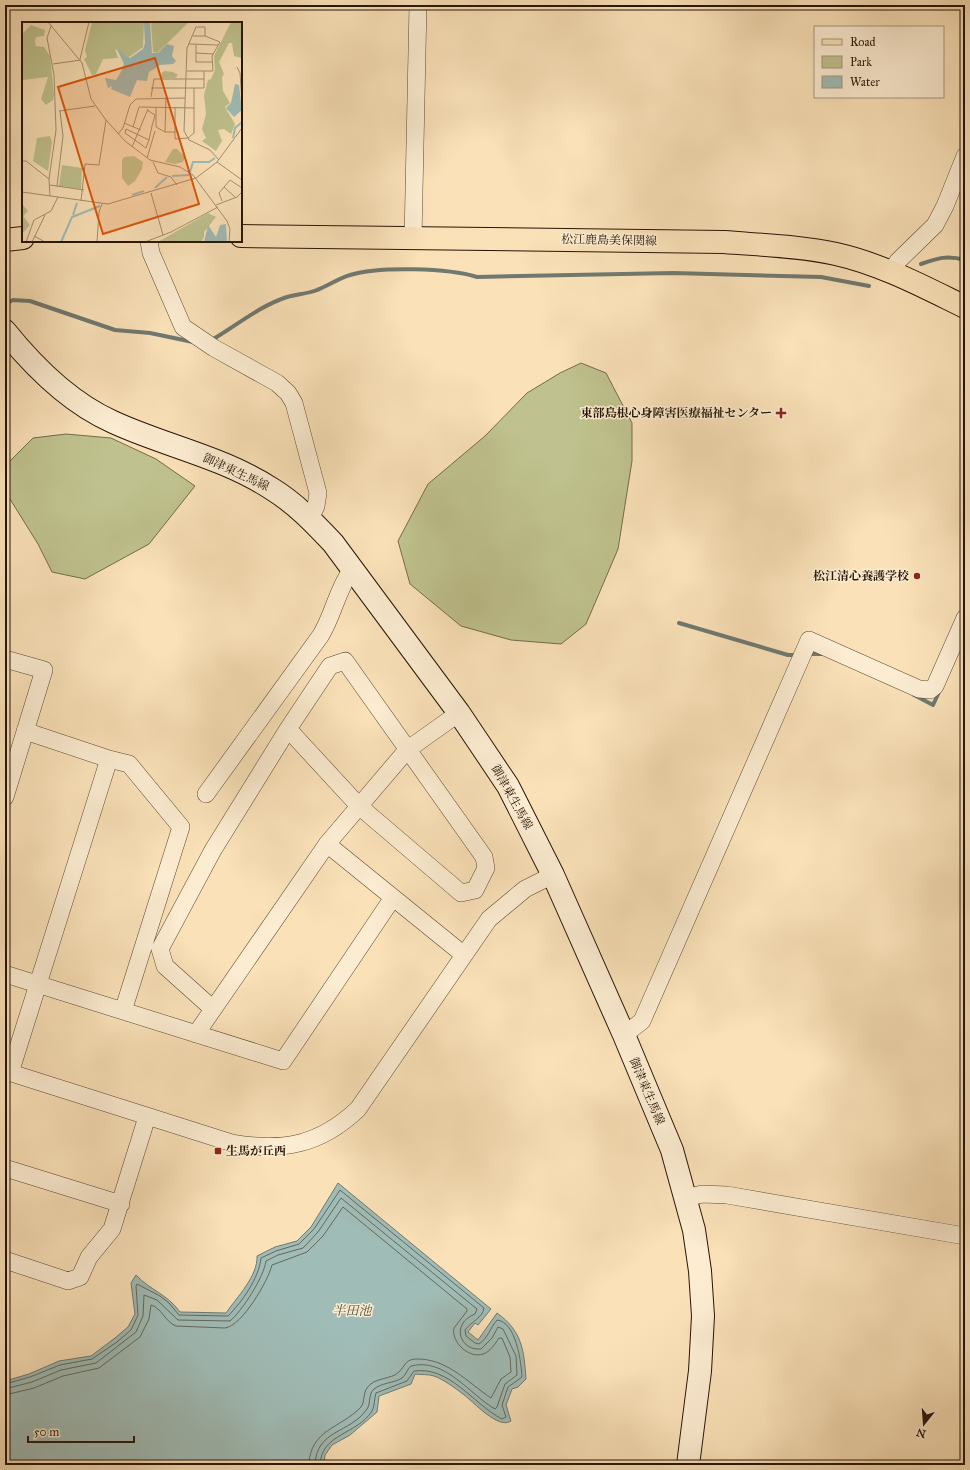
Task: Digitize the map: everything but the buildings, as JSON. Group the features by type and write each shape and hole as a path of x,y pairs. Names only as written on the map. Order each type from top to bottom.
{"main road":[{"name":"松江鹿島美保関線","path":"242,236 724,242 789,247 836,254 891,272 965,307"},
{"path":"5,240 22,238"},
{"name":"御津東生馬線","path":"5,331 24,355 76,400 112,422 235,469 272,489 310,519 333,542 459,713 508,786 553,875 624,1035 672,1150 686,1198 694,1230 700,1272 703,1316 700,1371 688,1465"}],"street":[{"path":"413,238 418,5"},
{"path":"891,272 898,261 935,226 945,206 965,156"},
{"path":"149,242 151,252 183,327 214,348 277,383 288,393 294,403 318,493 316,506 310,519"},
{"path":"206,794 321,635 334,610 338,591 352,569"},
{"path":"624,1035 642,1021 809,640 919,689 930,690 935,686 965,618"},
{"path":"5,659 44,670 5,797"},
{"path":"214,1008 165,966 160,949 213,850 288,729 330,666 345,661 484,857 486,868 475,890 461,892 359,806 288,729"},
{"path":"196,1034 327,844 407,750 459,713"},
{"path":"25,732 129,764 181,827 123,1011"},
{"path":"109,759 38,985 8,1072 232,1143 256,1148 290,1146 318,1138 341,1125 358,1109 489,919 525,889 553,875"},
{"path":"327,844 392,899 464,955"},
{"path":"5,974 283,1061 392,899"},
{"path":"5,1260 68,1281 80,1277 89,1257 112,1229 147,1117"},
{"path":"5,1168 120,1204"},
{"path":"686,1198 702,1194 727,1194 965,1236"}],"green space":[{"path":"581,363 606,373 632,423 632,461 618,549 586,624 561,644 511,640 461,626 410,584 398,541 428,484 485,436 527,393 560,373"},
{"path":"66,434 111,438 156,459 195,486 149,544 85,579 52,572 38,544 5,491 5,466 33,438"}],"water":[{"name":"半田池","path":"338,1183 491,1309 478,1325 475,1323 468,1332 478,1340 497,1313 512,1327 517,1334 523,1350 526,1379 518,1387 512,1389 506,1405 511,1421 506,1423 499,1422 486,1414 460,1392 438,1377 415,1374 411,1384 379,1396 377,1412 350,1435 332,1445 325,1455 324,1465 5,1465 5,1381 29,1374 59,1361 91,1356 115,1338 128,1327 135,1314 131,1283 136,1275 147,1285 169,1300 180,1312 226,1313 251,1279 257,1256 275,1247 297,1241 311,1227"}],"waterway":[{"path":"921,264 943,258 965,260"},
{"path":"210,340 278,300 313,291 350,275 378,270 432,270 477,277 673,273 821,277 869,286"},
{"path":"5,304 13,300 30,301 115,330 150,333 193,342"},
{"path":"679,623 788,655 798,655"},
{"path":"807,654 824,654"},
{"path":"914,695 933,705 940,690"}],"place":[{"name":"東部島根心身障害医療福祉センター","path":"781,413"},
{"name":"松江清心養護学校","path":"917,576"},
{"name":"生馬が丘西","path":"218,1151"}]}
